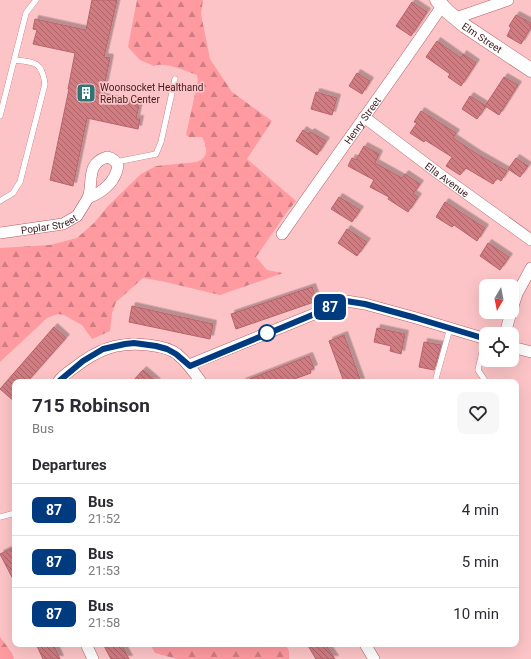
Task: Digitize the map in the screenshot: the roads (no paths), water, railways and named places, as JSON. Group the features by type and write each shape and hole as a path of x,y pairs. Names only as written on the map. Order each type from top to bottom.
{"street":[{"path":"456,18 508,0"},
{"name":"Elm Street","path":"439,3 485,40 494,44 531,70"},
{"name":"Henry Street","path":"282,234 400,68 439,3"},
{"name":"Ella Avenue","path":"364,117 438,173 531,240"},
{"name":"Poplar Street","path":"0,233 63,224 77,216 88,198 90,192 91,174 95,163 100,159 111,157 118,166 110,184 96,195 88,198"},
{"path":"519,289 531,268"},
{"path":"190,366 346,301 365,304 479,337"},
{"path":"62,379 83,361 103,349 134,343 167,349 176,354 190,366 200,379"},
{"path":"519,349 531,352"},
{"path":"87,647 93,659"},
{"path":"367,647 374,659"}],"lane":[{"path":"0,116 26,13 36,0"},
{"path":"0,201 13,193 20,182 45,84 43,72 32,61 15,60"},
{"path":"116,162 156,154 161,142 175,79"},
{"path":"436,379 450,328"},
{"path":"479,366 478,370 484,379"},
{"path":"0,517 12,514"}],"place":[{"name":"Woonsocket Healthand Rehab Center","path":"86,93"}]}
